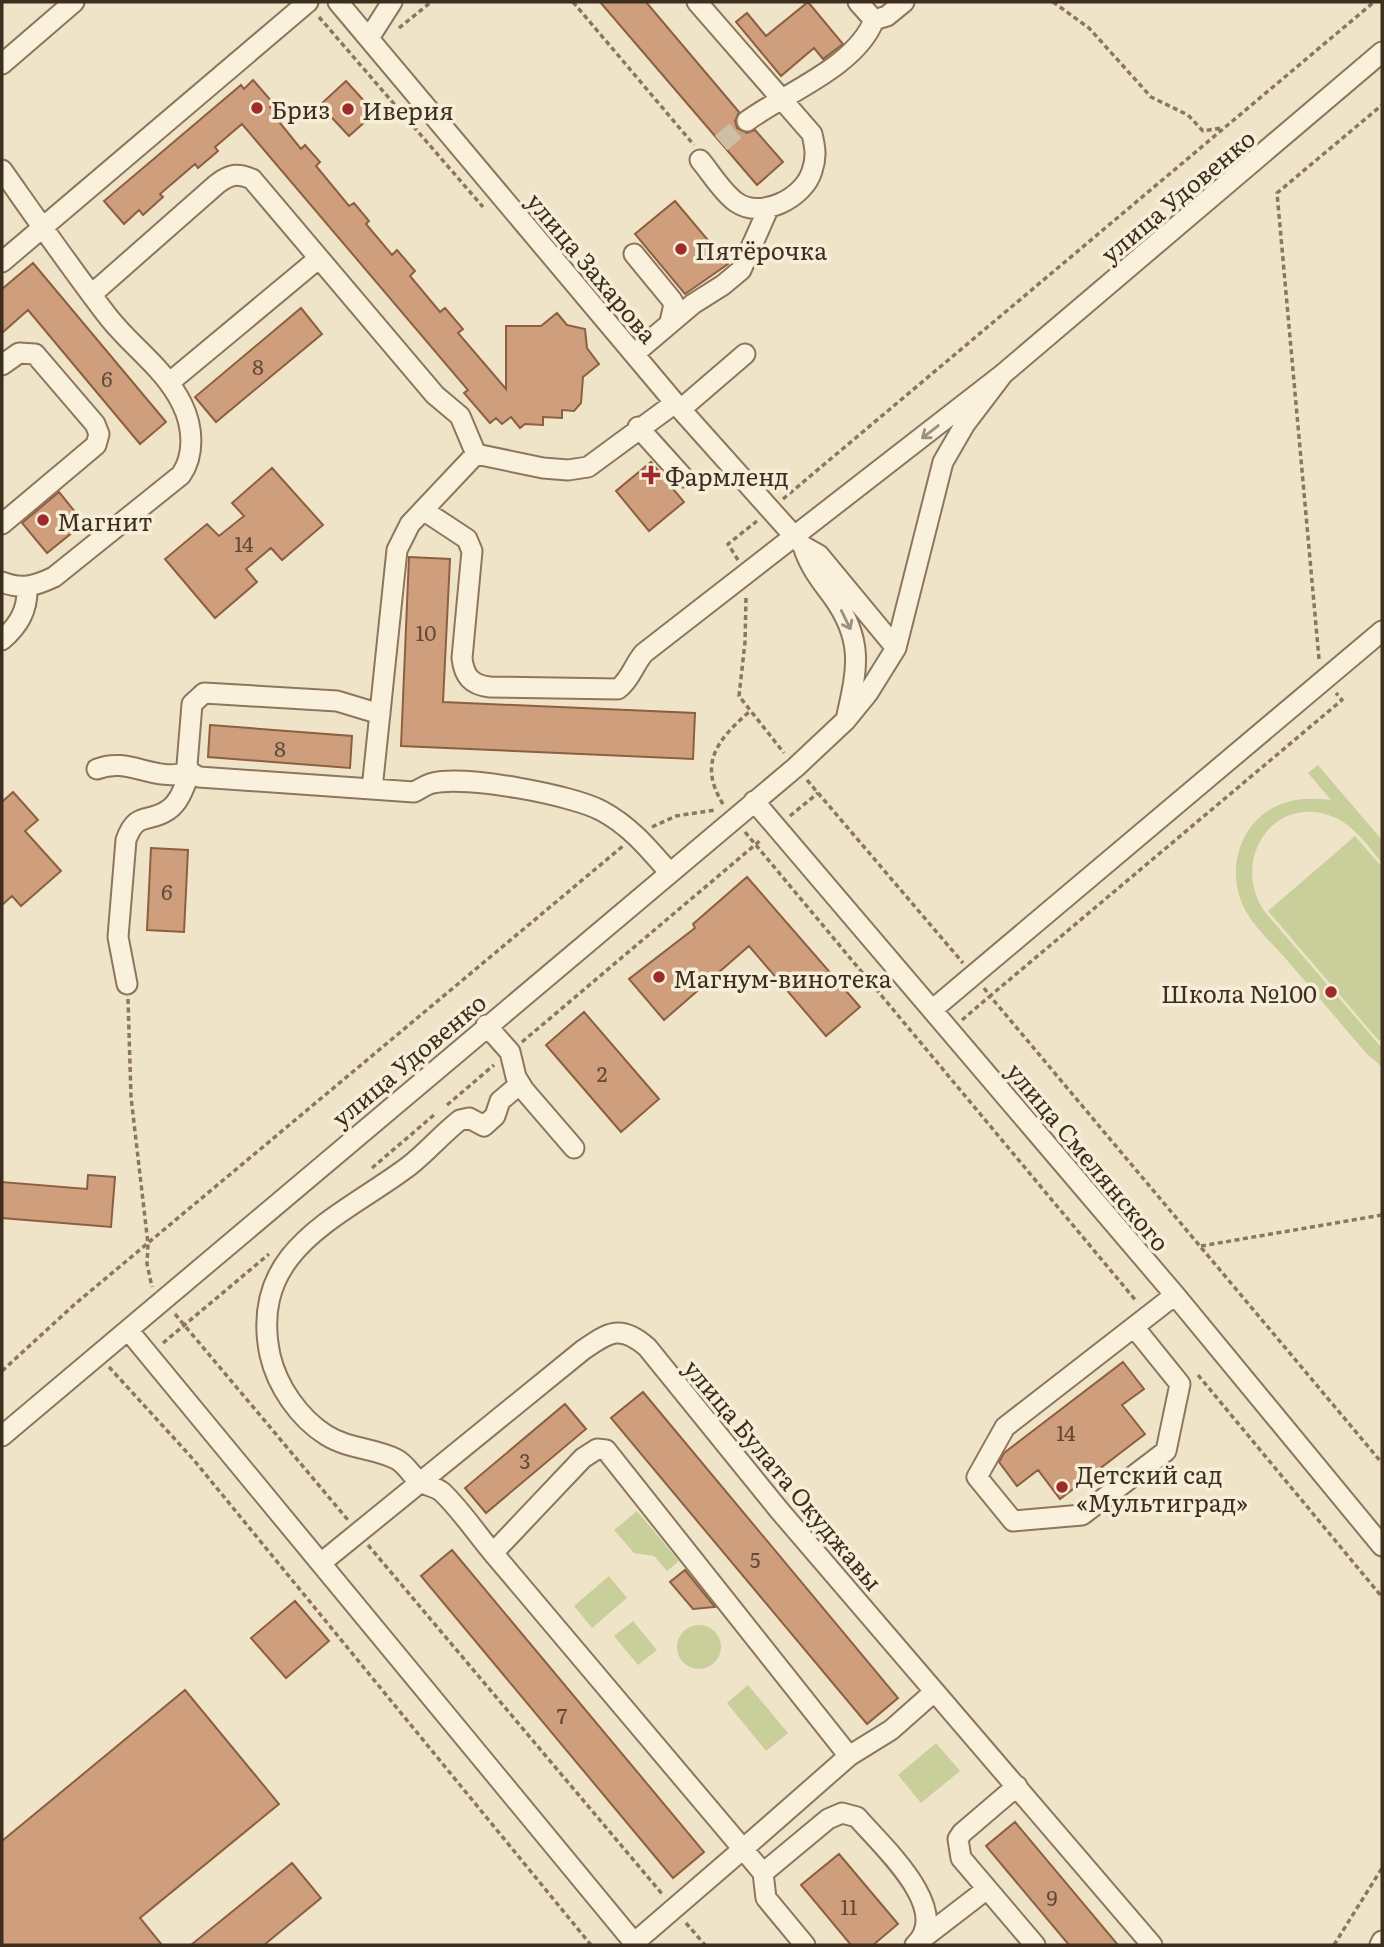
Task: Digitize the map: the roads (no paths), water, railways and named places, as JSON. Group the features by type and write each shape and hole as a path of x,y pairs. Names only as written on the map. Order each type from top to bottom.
{"street":[{"path":"2,65 74,2"},
{"path":"2,262 308,2"},
{"name":"улица Захарова","path":"338,2 678,406 764,515 802,549"},
{"path":"369,38 380,26 392,2"},
{"path":"697,2 812,134 817,152 812,174 803,186 779,205 759,210 736,203 698,153"},
{"path":"858,2 874,20"},
{"path":"747,121 805,88 862,41 874,20 887,16 904,2"},
{"name":"улица Удовенко","path":"423,510 467,539 472,551 462,659 470,681 489,687 618,689 627,682 635,662 645,653 802,549 1382,52"},
{"path":"2,170 107,316 170,382 188,419 190,462 186,469 54,577 27,587 15,588 2,582"},
{"path":"92,294 217,184 233,174 252,179 435,395 460,415 476,454"},
{"path":"634,355 670,322 741,270 769,207"},
{"path":"634,254 671,299 670,322"},
{"path":"170,382 318,259"},
{"path":"2,365 19,353 35,354 95,424 99,434 96,445 2,524"},
{"path":"476,454 543,468 568,470 588,467 638,428 678,406 746,354"},
{"name":"улица Удовенко","path":"2,1436 486,1024 734,819 846,720 896,648 943,462 965,424 1003,374"},
{"path":"638,428 683,477"},
{"path":"372,789 397,550 410,524 476,454"},
{"path":"802,549 819,555 896,648"},
{"path":"802,549 842,611 857,650 855,680 846,720"},
{"path":"2,640 23,614 27,587"},
{"path":"932,1010 1382,631"},
{"path":"857,650 883,668"},
{"path":"380,713 337,701 204,692 192,704 187,765 190,772 199,777 414,792 432,783 447,782 519,788 566,798 601,810 636,834 669,872"},
{"path":"97,769 116,764 168,777 190,772"},
{"path":"128,984 118,937 126,840 131,827 142,817 167,811 175,803 190,772"},
{"name":"улица Смелянского","path":"754,801 1175,1295 1382,1546"},
{"path":"486,1024 510,1052 520,1084 574,1148"},
{"path":"520,1084 499,1101 491,1122 484,1126 469,1118 460,1120 410,1165 306,1238 286,1259 273,1283 268,1342 274,1372 287,1396 325,1435 344,1444 396,1459 420,1482 441,1491 764,1873 766,1898 805,1945"},
{"path":"1141,1322 1180,1384 1166,1451 1082,1515 1013,1521 977,1477 1005,1427 1175,1295"},
{"path":"128,1330 635,1944 849,1756 891,1730 934,1692"},
{"name":"улица Булата Окуджавы","path":"321,1563 592,1344 620,1331 634,1335 647,1347 779,1510 1152,1945"},
{"path":"493,1553 583,1458 597,1449 606,1450 849,1756"},
{"path":"1017,1786 958,1839 961,1858 1035,1945"},
{"path":"764,1873 828,1819 842,1813 858,1817 921,1893 928,1914 918,1942"},
{"path":"918,1942 986,1889"},
{"path":"1380,1945 1382,1941"}],"tunnel":[{"path":"721,143 747,121"}],"place":[{"name":"Бриз","path":"257,108"},
{"name":"Иверия","path":"348,109"},
{"name":"Пятёрочка","path":"681,249"},
{"name":"Фармленд","path":"651,475"},
{"name":"Магнит","path":"43,520"},
{"name":"Магнум-винотека","path":"659,977"},
{"name":"Школа №100","path":"1331,992"},
{"name":"Детский сад «Мультиград»","path":"1062,1487"}]}
